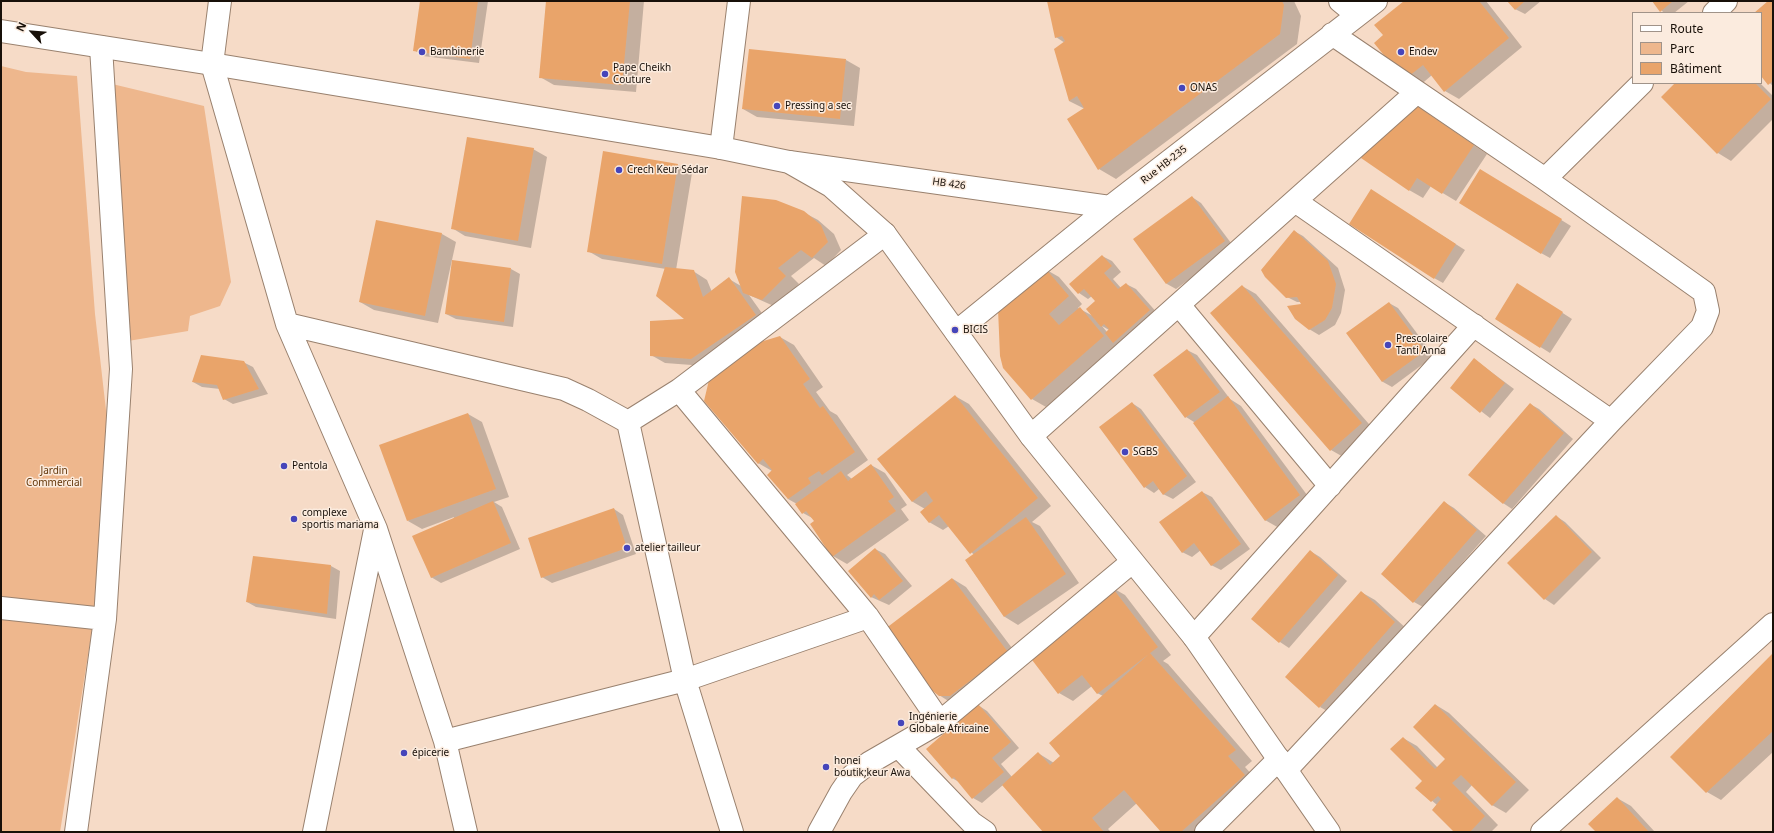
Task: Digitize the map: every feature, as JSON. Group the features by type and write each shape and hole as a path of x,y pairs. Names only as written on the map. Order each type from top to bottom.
{"street":[{"path":"220,1 212,64 287,324 376,529 445,741 466,832"},
{"path":"721,148 739,1"},
{"path":"1340,1 1358,15"},
{"name":"Rue HB-235","path":"956,332 1110,207 1376,1"},
{"path":"1715,12 1726,1"},
{"path":"1,31 212,64 721,148 789,162 831,186 885,234 1031,436 1194,638 1329,832"},
{"path":"1206,832 1283,765 1702,327 1708,311 1704,292 1545,179 1332,34"},
{"path":"76,832 105,619 121,369 101,46"},
{"path":"1545,179 1641,84"},
{"path":"1031,436 1417,92"},
{"name":"HB 426","path":"789,162 1110,207"},
{"path":"1295,201 1611,421"},
{"path":"628,422 679,390 885,234"},
{"path":"1179,305 1330,486"},
{"path":"287,324 564,390 588,400 628,422 685,680 732,832"},
{"path":"1194,638 1474,326"},
{"path":"679,390 868,617 940,722"},
{"path":"314,832 376,529"},
{"path":"819,832 841,792 852,776 870,763 940,722 1132,562"},
{"path":"1,608 105,619"},
{"path":"445,741 685,680 868,617"},
{"path":"1542,832 1773,624"},
{"path":"899,747 972,823 985,832"}],"green space":[{"name":"Jardin Commercial","path":"1,66 26,72 77,76 95,314 107,419 98,592 60,832 1,832"},
{"path":"108,83 204,106 231,282 220,306 190,316 188,331 128,341"}],"building":[{"path":"420,1 478,1 470,59 413,51"},
{"path":"546,1 630,1 622,85 539,78"},
{"path":"1047,1 1282,1 1284,5 1280,34 1098,170 1067,119 1084,108 1077,96 1069,101 1054,49 1065,41 1062,36 1055,38"},
{"path":"1404,1 1479,1 1509,38 1444,92 1423,65 1404,80 1374,43 1383,35 1374,25"},
{"path":"1507,1 1525,1 1515,10"},
{"path":"1652,1 1673,1 1660,12"},
{"path":"1768,1 1773,1 1773,81 1768,85 1762,77 1762,12 1755,12"},
{"path":"749,49 846,59 840,119 742,109"},
{"path":"1674,84 1756,84 1771,99 1717,154 1661,97"},
{"path":"1417,106 1474,145 1442,194 1417,178 1409,191 1361,158 1368,145"},
{"path":"467,137 534,148 518,241 451,229"},
{"path":"603,151 678,164 662,264 587,252"},
{"path":"1480,169 1562,219 1541,254 1459,203"},
{"path":"1371,189 1456,244 1434,279 1349,224"},
{"path":"742,196 776,200 804,211 821,225 828,242 812,258 801,250 778,268 786,276 762,300 743,293 735,272"},
{"path":"1192,196 1225,241 1166,284 1133,239"},
{"path":"376,220 442,233 425,316 359,302"},
{"path":"1294,230 1328,261 1336,284 1332,308 1325,320 1309,330 1295,319 1287,306 1301,304 1297,297 1286,298 1265,277 1261,270"},
{"path":"1102,255 1112,266 1104,273 1118,289 1126,283 1150,310 1113,343 1105,333 1109,329 1104,324 1101,327 1086,309 1095,301 1084,289 1078,294 1069,284"},
{"path":"452,260 511,268 504,322 445,314"},
{"path":"665,267 694,270 703,297 729,277 756,315 691,359 650,356 650,321 684,319 656,296"},
{"path":"1045,268 1069,296 1049,314 1059,325 1080,307 1104,336 1031,400 1003,368 1000,356 998,309"},
{"path":"1517,283 1563,312 1540,348 1495,319"},
{"path":"1242,285 1362,423 1330,451 1210,313"},
{"path":"1389,302 1425,351 1382,382 1346,333"},
{"path":"780,336 810,379 803,384 820,408 823,406 855,452 822,475 819,471 808,478 811,483 788,499 767,475 772,470 763,459 758,464 704,401 709,380 747,346"},
{"path":"1187,349 1220,392 1185,418 1153,375"},
{"path":"201,355 244,361 259,389 223,400 217,385 192,382"},
{"path":"1474,358 1505,383 1480,413 1450,388"},
{"path":"955,395 1038,498 970,554 939,515 929,523 920,512 933,501 926,491 912,502 877,459"},
{"path":"1228,396 1300,495 1265,521 1193,423"},
{"path":"1132,402 1187,476 1163,495 1153,481 1144,488 1099,427"},
{"path":"1530,403 1564,433 1503,504 1468,475"},
{"path":"468,413 496,489 407,521 379,445"},
{"path":"871,464 894,497 888,501 896,511 832,557 810,524 814,521 806,511 802,514 795,504 841,471 848,481"},
{"path":"1202,491 1241,544 1211,566 1194,543 1182,553 1159,522"},
{"path":"493,501 511,543 431,578 412,536"},
{"path":"1444,501 1477,530 1413,603 1381,574"},
{"path":"614,508 627,548 541,578 528,538"},
{"path":"1556,515 1592,552 1544,600 1507,563"},
{"path":"1026,517 1066,574 1004,617 965,560"},
{"path":"875,548 903,581 879,600 874,594 871,598 848,571"},
{"path":"1310,550 1338,575 1279,643 1251,619"},
{"path":"253,556 331,565 327,614 246,602"},
{"path":"952,578 1011,656 990,671 987,668 950,696 939,696 929,688 885,629"},
{"path":"1111,586 1158,647 1097,694 1082,675 1058,694 1026,652"},
{"path":"1361,591 1395,622 1319,708 1285,677"},
{"path":"1150,653 1236,750 1228,756 1245,775 1181,832 1161,832 1124,790 1092,818 1104,832 1043,832 1002,785 1038,752 1050,765 1060,756 1049,743"},
{"path":"1773,653 1773,731 1706,793 1670,757"},
{"path":"978,704 1011,742 992,758 1004,772 972,799 954,777 952,779 926,749"},
{"path":"1435,704 1516,782 1492,806 1461,775 1452,783 1485,816 1470,832 1454,832 1432,810 1441,799 1438,796 1431,802 1415,788 1422,781 1390,749 1403,737 1435,769 1445,759 1413,727"},
{"path":"1617,797 1649,832 1596,832 1588,824"}],"place":[{"name":"Bambinerie","path":"422,52"},
{"name":"Endev","path":"1401,52"},
{"name":"Pape Cheikh Couture","path":"605,74"},
{"name":"ONAS","path":"1182,88"},
{"name":"Pressing a sec","path":"777,106"},
{"name":"Crech Keur Sédar","path":"619,170"},
{"name":"BICIS","path":"955,330"},
{"name":"Prescolaire Tanti Anna","path":"1388,345"},
{"name":"SGBS","path":"1125,452"},
{"name":"Pentola","path":"284,466"},
{"name":"complexe sportis mariama","path":"294,519"},
{"name":"atelier tailleur","path":"627,548"},
{"name":"Ingénierie Globale Africaine","path":"901,723"},
{"name":"épicerie","path":"404,753"},
{"name":"honei boutik;keur Awa","path":"826,767"}]}
